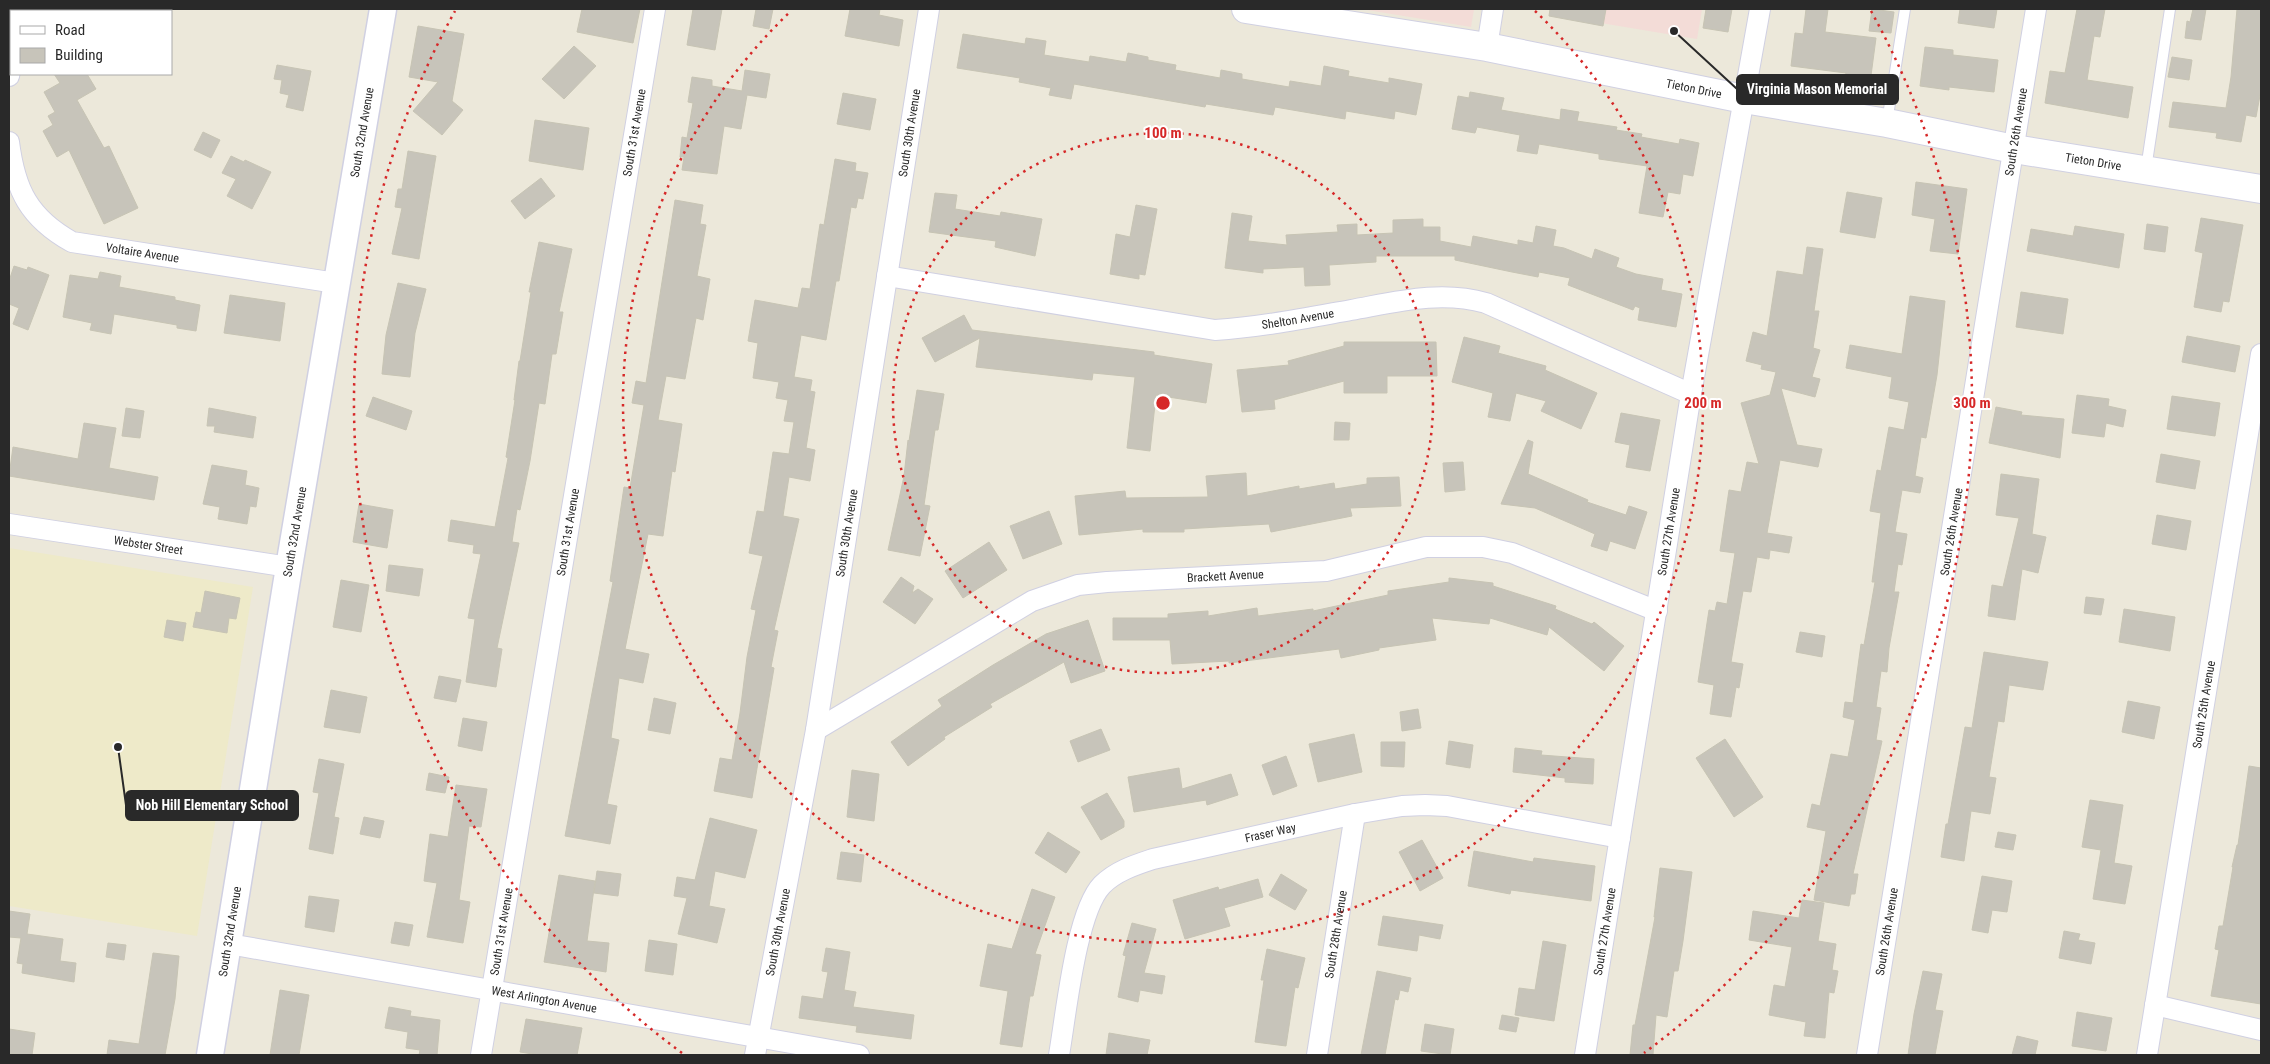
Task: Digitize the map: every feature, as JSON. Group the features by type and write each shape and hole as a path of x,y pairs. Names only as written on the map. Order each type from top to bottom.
{"main road":[{"name":"Tieton Drive","path":"1246,9 1487,47 1744,99 2014,148 2261,189"}],"street":[{"name":"South 32nd Avenue","path":"210,1055 289,567 383,9"},
{"name":"South 31st Avenue","path":"481,1055 656,9"},
{"name":"South 30th Avenue","path":"756,1047 816,730 929,9"},
{"path":"1487,47 1493,9"},
{"name":"South 27th Avenue","path":"1585,1055 1691,394 1760,9"},
{"name":"South 26th Avenue","path":"1867,1055 2036,9"},
{"name":"Voltaire Avenue","path":"9,142 15,176 23,197 40,220 72,242 336,283"},
{"name":"Shelton Avenue","path":"887,276 1215,330 1268,325 1412,298 1443,296 1468,298 1486,304 1691,394"},
{"name":"South 25th Avenue","path":"2147,1055 2261,354"},
{"name":"Webster Street","path":"9,524 289,567"},
{"name":"Brackett Avenue","path":"816,730 1032,600 1078,586 1107,582 1326,571 1426,547 1483,547 1512,553 1657,612"},
{"name":"Fraser Way","path":"1059,1055 1080,934 1089,906 1102,885 1125,868 1153,859 1355,814 1402,806 1447,806 1620,838"},
{"name":"South 28th Avenue","path":"1317,1055 1355,814"},
{"name":"West Arlington Avenue","path":"229,944 492,990 756,1047 858,1055"},
{"path":"2155,1005 2261,1030"}],"lane":[{"path":"1887,124 1905,9"},
{"path":"2146,170 2170,9"}],"shaded area":[{"path":"1361,9 1474,9 1471,27"},
{"path":"1603,9 1702,9 1697,39 1601,23"},
{"path":"9,548 253,587 197,936 9,906"}],"building":[{"path":"582,9 640,9 633,43 577,32"},
{"path":"693,9 722,9 715,50 687,45"},
{"path":"756,9 773,9 769,29 753,26"},
{"path":"850,9 880,9 879,15 903,20 899,46 845,36"},
{"path":"1550,9 1606,9 1603,26 1549,16"},
{"path":"1706,9 1732,9 1728,32 1703,28"},
{"path":"1806,9 1828,9 1825,32 1876,38 1870,83 1845,79 1846,73 1791,66 1795,33 1803,34"},
{"path":"1872,9 1894,12 1891,33 1869,31"},
{"path":"1960,9 1997,9 1994,28 1958,23"},
{"path":"2077,9 2105,9 2100,37 2094,36 2087,80 2133,87 2128,118 2045,103 2050,71 2065,73"},
{"path":"2193,9 2206,9 2201,40 2185,38 2187,21 2190,22"},
{"path":"2237,9 2261,9 2261,90 2256,117 2246,115 2241,142 2216,138 2217,133 2169,127 2173,102 2226,108 2231,77"},
{"path":"418,26 464,34 452,101 463,110 442,135 413,111 438,82 409,77"},
{"path":"963,34 1025,44 1026,38 1046,41 1044,55 1089,62 1090,56 1126,62 1128,53 1148,57 1148,60 1176,65 1175,70 1220,78 1221,70 1242,74 1242,79 1289,87 1290,81 1321,86 1324,66 1349,71 1348,76 1389,83 1389,78 1422,84 1416,115 1395,111 1394,119 1346,111 1345,119 1275,107 1273,115 1206,104 1205,107 1074,84 1071,99 1049,95 1051,88 1019,82 1020,78 957,68"},
{"path":"574,46 596,66 564,99 542,79"},
{"path":"1925,47 1953,50 1953,55 1998,60 1994,92 1949,87 1949,90 1920,86"},
{"path":"2172,57 2192,60 2189,80 2168,77"},
{"path":"277,65 311,71 303,111 286,107 289,95 280,93 282,80 274,79"},
{"path":"745,70 770,74 766,98 747,95 741,129 724,126 717,174 682,170 684,157 680,157 682,137 687,138 693,103 688,102 692,77 712,80 712,86 742,91"},
{"path":"55,75 88,75 96,89 77,100 104,148 109,146 138,208 104,224 69,150 57,157 43,131 53,125 48,116 55,112 44,92 60,83"},
{"path":"1470,92 1504,98 1501,110 1560,120 1561,109 1579,112 1577,121 1617,127 1616,130 1642,134 1641,137 1679,144 1680,139 1699,143 1693,176 1683,174 1680,194 1668,192 1663,217 1639,213 1647,166 1599,159 1599,154 1539,144 1537,154 1517,151 1520,135 1477,127 1475,133 1452,129 1458,96 1469,98"},
{"path":"843,93 876,99 870,130 837,124"},
{"path":"535,120 589,128 583,170 529,161"},
{"path":"203,132 220,140 211,158 194,150"},
{"path":"408,151 436,156 419,259 392,254 402,208 395,207 398,189 402,189"},
{"path":"231,156 271,172 252,209 227,196 236,179 222,173"},
{"path":"835,159 856,163 855,171 868,173 863,199 858,198 856,208 851,207 839,281 836,281 826,340 801,335 794,377 812,380 810,391 815,392 806,448 815,450 810,481 789,477 783,516 799,519 774,630 778,631 771,667 774,668 752,798 714,791 720,758 732,760 756,610 751,609 763,556 749,553 757,511 764,512 773,452 789,454 794,422 784,421 788,400 776,398 779,382 753,378 758,343 748,341 755,300 798,308 802,288 810,289 820,224 824,225"},
{"path":"541,178 555,196 525,219 511,201"},
{"path":"1916,182 1967,189 1958,254 1930,251 1935,219 1912,215"},
{"path":"1847,192 1882,198 1875,238 1840,232"},
{"path":"935,193 957,195 955,209 1000,216 1001,212 1042,219 1035,256 995,247 996,241 929,232"},
{"path":"675,200 703,205 700,224 706,225 697,276 710,279 703,320 696,318 685,379 666,376 658,420 682,424 675,472 672,471 663,536 648,534 625,649 649,654 643,683 619,678 611,738 619,740 607,804 617,806 610,844 565,836 613,582 610,581 624,487 630,488 644,405 632,403 636,381 646,383"},
{"path":"1136,205 1157,209 1145,275 1139,274 1139,279 1110,274 1116,234 1130,237"},
{"path":"1232,213 1252,216 1248,241 1287,245 1286,235 1338,232 1337,225 1357,224 1357,235 1393,233 1393,220 1423,219 1423,227 1440,227 1440,241 1471,247 1473,236 1518,245 1518,240 1533,243 1536,226 1556,230 1553,246 1564,248 1592,259 1595,249 1619,258 1616,267 1636,274 1663,279 1661,290 1682,294 1676,327 1638,320 1640,308 1635,306 1633,310 1568,285 1570,278 1539,272 1538,277 1455,260 1455,256 1376,256 1376,262 1329,265 1330,285 1305,286 1304,267 1263,269 1263,273 1225,268"},
{"path":"2201,218 2243,225 2229,302 2223,301 2221,312 2194,307 2203,253 2195,251"},
{"path":"2147,224 2168,227 2165,252 2144,249"},
{"path":"2075,226 2124,234 2119,268 2027,251 2031,229 2073,236"},
{"path":"539,242 572,249 559,312 563,312 556,354 552,354 545,404 539,403 520,510 517,509 512,542 519,543 497,648 502,649 496,687 466,682 475,619 468,618 481,554 473,553 474,545 448,541 451,520 495,527 508,458 506,457 519,361 531,292 529,292"},
{"path":"1807,247 1823,249 1814,311 1819,311 1813,348 1820,350 1812,377 1820,379 1815,397 1781,388 1797,445 1822,449 1818,467 1780,460 1767,533 1792,537 1789,553 1770,550 1769,559 1757,557 1751,592 1743,591 1731,662 1743,664 1739,688 1736,687 1731,717 1710,714 1714,685 1698,682 1709,610 1715,611 1717,602 1727,604 1735,553 1720,551 1729,490 1741,492 1747,462 1759,464 1741,403 1770,395 1776,372 1761,369 1762,365 1746,361 1753,332 1767,336 1777,271 1803,275"},
{"path":"14,266 27,270 28,267 49,275 28,330 13,324 19,308 9,304 9,281"},
{"path":"100,272 121,276 119,287 175,297 175,300 200,305 196,331 177,328 177,325 114,314 111,334 90,330 92,323 63,317 70,275 98,279"},
{"path":"398,283 426,289 415,333 410,377 382,374 386,335"},
{"path":"2021,292 2068,299 2063,334 2016,327"},
{"path":"230,295 285,303 280,341 224,333"},
{"path":"1910,296 1945,301 1937,375 1926,438 1921,437 1915,476 1923,478 1920,493 1902,490 1895,532 1907,534 1902,565 1898,564 1894,592 1899,592 1889,648 1887,672 1881,671 1876,707 1881,708 1876,740 1882,741 1853,874 1858,874 1855,894 1851,894 1849,906 1814,900 1826,831 1807,827 1812,804 1820,806 1831,754 1848,757 1855,720 1843,717 1845,702 1853,703 1861,644 1864,645 1875,582 1872,582 1881,513 1870,511 1877,470 1881,471 1889,427 1904,430 1909,402 1889,398 1892,377 1846,368 1850,345 1902,354"},
{"path":"964,315 972,330 1154,352 1154,355 1212,364 1206,403 1156,395 1150,451 1127,448 1135,377 1093,373 1092,380 976,367 980,338 935,362 922,338"},
{"path":"2187,336 2240,346 2235,372 2182,362"},
{"path":"1464,337 1500,346 1498,353 1546,366 1545,370 1597,393 1581,429 1541,411 1546,401 1516,393 1510,421 1488,417 1493,393 1452,382"},
{"path":"1344,342 1436,342 1437,376 1387,376 1387,393 1344,393 1344,381 1274,400 1275,409 1242,412 1237,370 1289,365 1288,361 1344,346"},
{"path":"917,390 944,394 938,430 935,430 924,505 930,506 920,556 888,550 904,476"},
{"path":"2077,395 2109,399 2108,406 2126,410 2123,427 2106,423 2104,437 2072,433"},
{"path":"2172,396 2220,403 2215,436 2167,429"},
{"path":"373,397 412,411 406,430 366,416"},
{"path":"1996,407 2022,412 2021,415 2064,419 2060,458 1989,443"},
{"path":"126,408 144,411 140,438 122,436"},
{"path":"209,408 256,417 253,438 214,432 215,426 207,426"},
{"path":"1621,413 1660,420 1650,471 1626,467 1630,445 1615,442"},
{"path":"1335,422 1350,423 1349,440 1334,440"},
{"path":"84,423 116,428 109,468 158,477 154,500 9,476 13,447 78,459"},
{"path":"1528,440 1533,442 1528,474 1588,500 1587,502 1626,515 1629,506 1647,512 1635,549 1610,541 1607,551 1591,546 1595,534 1535,508 1501,504"},
{"path":"2161,454 2200,461 2195,489 2156,482"},
{"path":"1463,462 1465,490 1445,492 1443,463"},
{"path":"212,465 247,471 245,485 259,488 256,507 250,506 247,524 218,519 220,507 203,504"},
{"path":"1246,473 1247,496 1299,486 1299,489 1334,483 1335,489 1367,484 1367,478 1399,477 1401,506 1350,508 1352,516 1271,532 1269,524 1184,529 1184,532 1143,532 1143,529 1079,535 1075,496 1125,491 1126,498 1208,497 1206,476"},
{"path":"2001,474 2039,479 2032,534 2046,537 2038,573 2022,569 2015,620 1988,616 1992,585 2003,587 2019,518 1996,515"},
{"path":"359,504 393,510 387,548 353,542"},
{"path":"1049,511 1062,544 1023,559 1010,526"},
{"path":"2157,515 2191,521 2186,550 2152,544"},
{"path":"989,542 1007,570 963,598 945,571"},
{"path":"389,565 423,569 419,596 386,591"},
{"path":"901,577 914,586 912,593 918,589 933,599 915,624 883,602"},
{"path":"1449,578 1493,583 1493,586 1556,606 1555,609 1592,624 1594,622 1624,646 1604,671 1549,627 1547,635 1490,618 1489,624 1432,618 1436,640 1379,648 1379,650 1341,658 1339,649 1229,663 1229,661 1172,664 1170,640 1113,640 1113,618 1168,618 1168,614 1208,611 1208,616 1257,608 1258,616 1313,609 1313,611 1388,595 1388,591 1449,582"},
{"path":"341,580 369,585 361,632 333,627"},
{"path":"205,591 240,598 236,619 229,618 227,633 193,627 196,612 201,613"},
{"path":"2086,597 2104,599 2101,615 2084,613"},
{"path":"2124,609 2175,617 2170,651 2119,642"},
{"path":"167,620 186,623 183,641 164,637"},
{"path":"1088,620 1105,671 1071,683 1064,662 990,704 992,707 944,737 945,739 908,766 891,742 942,706 938,700 1046,634"},
{"path":"1800,632 1825,636 1822,657 1796,652"},
{"path":"1984,652 2048,662 2043,690 2009,685 2004,722 1998,721 1989,777 1996,778 1990,814 1971,811 1964,861 1941,857 1965,727 1972,728"},
{"path":"439,676 461,680 456,702 434,698"},
{"path":"331,690 367,697 360,733 324,727"},
{"path":"654,698 676,703 670,734 648,730"},
{"path":"2128,701 2160,707 2154,739 2122,732"},
{"path":"1418,709 1421,728 1402,731 1400,712"},
{"path":"463,718 487,722 482,751 458,746"},
{"path":"1101,729 1110,750 1078,762 1070,741"},
{"path":"1354,734 1362,772 1318,782 1309,744"},
{"path":"1725,739 1763,797 1734,817 1696,758"},
{"path":"1449,741 1473,745 1470,768 1446,764"},
{"path":"1381,742 1405,742 1404,767 1381,766"},
{"path":"1515,748 1542,751 1541,755 1594,759 1593,784 1565,782 1565,778 1513,772"},
{"path":"1286,756 1297,786 1273,795 1262,765"},
{"path":"319,759 344,764 334,817 339,818 333,854 309,849 319,793 313,792"},
{"path":"2249,766 2261,768 2261,1004 2211,996 2219,950 2215,949 2219,926 2223,926 2232,867 2238,845"},
{"path":"1179,768 1182,789 1231,774 1238,795 1207,805 1206,800 1134,812 1128,777"},
{"path":"852,770 879,774 874,821 847,817"},
{"path":"429,773 449,777 445,793 426,790"},
{"path":"456,785 487,789 481,827 469,826 459,900 470,902 463,943 427,937 437,883 424,881 430,834 448,837"},
{"path":"1107,793 1124,821 1124,827 1101,840 1081,807"},
{"path":"2090,800 2123,805 2114,863 2132,866 2125,904 2093,899 2101,850 2082,847"},
{"path":"364,817 384,821 380,838 360,834"},
{"path":"710,818 757,830 745,878 715,871 709,906 725,909 717,943 678,934 687,898 674,896 677,877 695,880"},
{"path":"1048,832 1080,852 1066,873 1035,853"},
{"path":"1998,832 2016,835 2013,850 1995,847"},
{"path":"1422,840 1443,878 1420,891 1399,852"},
{"path":"1474,851 1533,862 1534,858 1595,866 1591,901 1511,890 1510,894 1468,886"},
{"path":"841,852 864,855 861,882 837,879"},
{"path":"1660,868 1692,872 1683,941 1678,971 1674,971 1667,1017 1656,1015 1653,1055 1630,1055 1633,1025 1635,1025 1655,917"},
{"path":"597,871 621,874 618,896 594,893"},
{"path":"1281,874 1307,890 1295,910 1269,895"},
{"path":"559,875 595,881 587,941 609,943 606,972 544,962"},
{"path":"1982,876 2012,881 2007,912 1992,910 1988,933 1972,930"},
{"path":"1258,879 1263,897 1224,908 1230,926 1185,939 1173,900 1218,887 1219,890"},
{"path":"1032,889 1055,897 1035,954 1041,955 1033,996 1030,996 1022,1047 1000,1044 1008,991 980,986 988,944 1012,949"},
{"path":"309,896 339,900 334,932 305,927"},
{"path":"1802,900 1824,903 1818,941 1836,944 1832,970 1838,971 1834,993 1829,992 1825,1038 1804,1036 1806,1022 1769,1015 1774,985 1785,987 1792,947 1749,940 1753,911 1799,918"},
{"path":"9,911 30,914 27,934 63,939 60,961 76,963 74,982 22,973 23,964 17,963 21,938 9,937"},
{"path":"1383,916 1443,925 1440,939 1419,935 1417,951 1378,945"},
{"path":"395,922 413,925 409,946 391,943"},
{"path":"1132,923 1156,929 1144,973 1165,976 1162,994 1140,990 1138,1002 1118,997 1126,956 1123,955"},
{"path":"2064,931 2080,934 2078,940 2095,943 2091,964 2059,958"},
{"path":"649,940 677,944 673,975 645,971"},
{"path":"1543,941 1566,945 1554,1021 1515,1015 1519,988 1535,990"},
{"path":"108,943 126,945 124,960 106,957"},
{"path":"826,948 850,952 844,990 856,992 853,1007 914,1015 911,1039 856,1032 857,1026 799,1018 802,996 823,999 828,972 822,971"},
{"path":"1267,949 1305,958 1298,988 1295,987 1286,1046 1255,1042 1264,980 1261,980"},
{"path":"153,953 179,956 175,999 165,1055 107,1055 109,1040 139,1044"},
{"path":"1377,971 1411,978 1408,992 1400,990 1398,1000 1395,999 1385,1055 1361,1055"},
{"path":"1923,971 1942,974 1935,1010 1943,1011 1935,1055 1908,1055 1914,1014"},
{"path":"280,990 309,995 299,1055 270,1055"},
{"path":"389,1007 411,1011 410,1016 440,1020 437,1055 419,1055 420,1050 406,1048 408,1032 385,1028"},
{"path":"2077,1012 2112,1018 2106,1051 2072,1046"},
{"path":"1502,1015 1519,1018 1516,1032 1499,1029"},
{"path":"526,1019 582,1028 577,1055 539,1055 520,1052"},
{"path":"1425,1024 1454,1029 1450,1055 1421,1051"},
{"path":"9,1029 35,1033 32,1055 9,1054"},
{"path":"1109,1033 1150,1040 1147,1055 1106,1055"},
{"path":"2017,1036 2038,1041 2035,1055 2012,1055"}],"place":[{"name":"Virginia Mason Memorial","path":"1674,31"},
{"name":"Nob Hill Elementary School","path":"118,747"}]}
